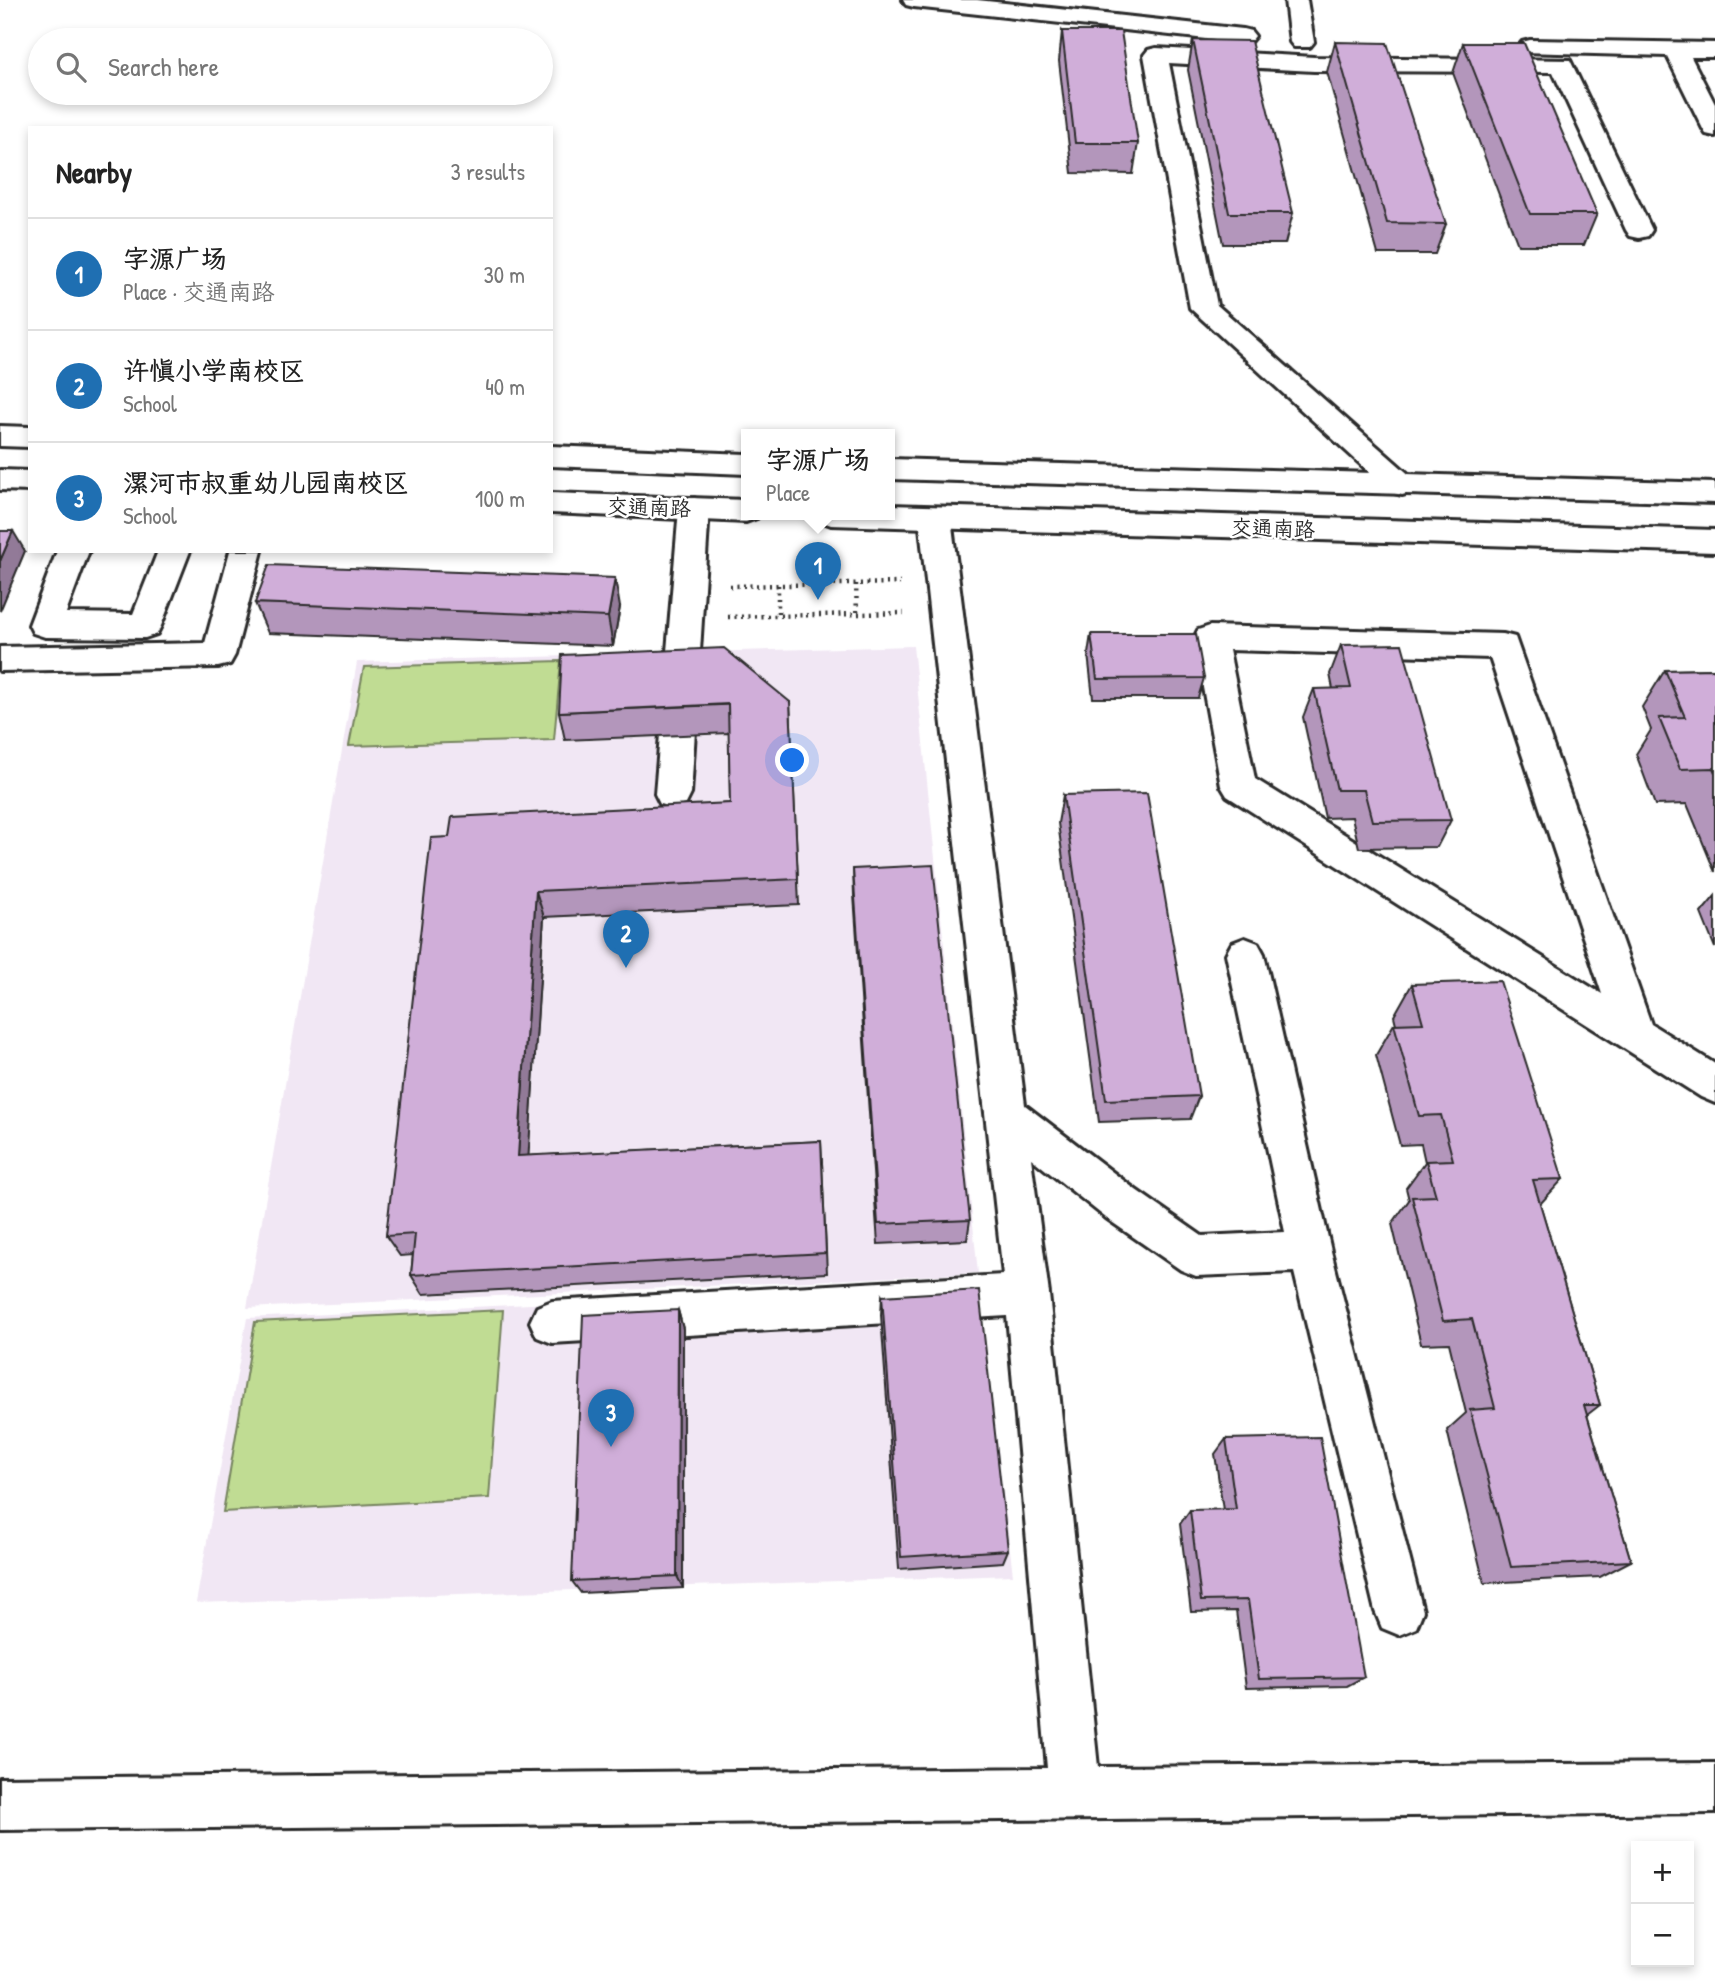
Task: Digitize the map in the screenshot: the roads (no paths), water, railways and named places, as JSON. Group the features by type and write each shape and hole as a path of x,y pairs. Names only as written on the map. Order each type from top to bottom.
{"street":[{"path":"914,0 1302,42 1715,50"},
{"path":"1296,0 1302,42"},
{"path":"1676,50 1715,129"},
{"path":"1402,485 1204,307 1156,55 1314,64 1562,65 1639,230"},
{"path":"0,436 28,438"},
{"path":"553,456 741,464"},
{"path":"620,506 628,459"},
{"path":"895,469 1715,493"},
{"path":"0,480 28,481"},
{"name":"交通南路","path":"553,503 741,511"},
{"path":"673,794 694,509"},
{"name":"交通南路","path":"895,516 1715,541"},
{"path":"936,518 1027,1294 1075,1793"},
{"path":"72,553 45,625 145,626 173,553"},
{"path":"0,659 218,656 245,553"},
{"path":"1635,1034 1503,646 1210,638 1238,786 1715,1085"},
{"path":"1245,954 1310,1251 1399,1611"},
{"path":"1006,1114 1121,1204 1196,1256 1310,1251"},
{"path":"552,1322 1027,1294"},
{"path":"0,1804 1715,1788"}],"place":[{"name":"字源广场","path":"818,600"},
{"name":"许慎小学南校区","path":"626,968"},
{"name":"漯河市叔重幼儿园南校区","path":"611,1447"}]}
